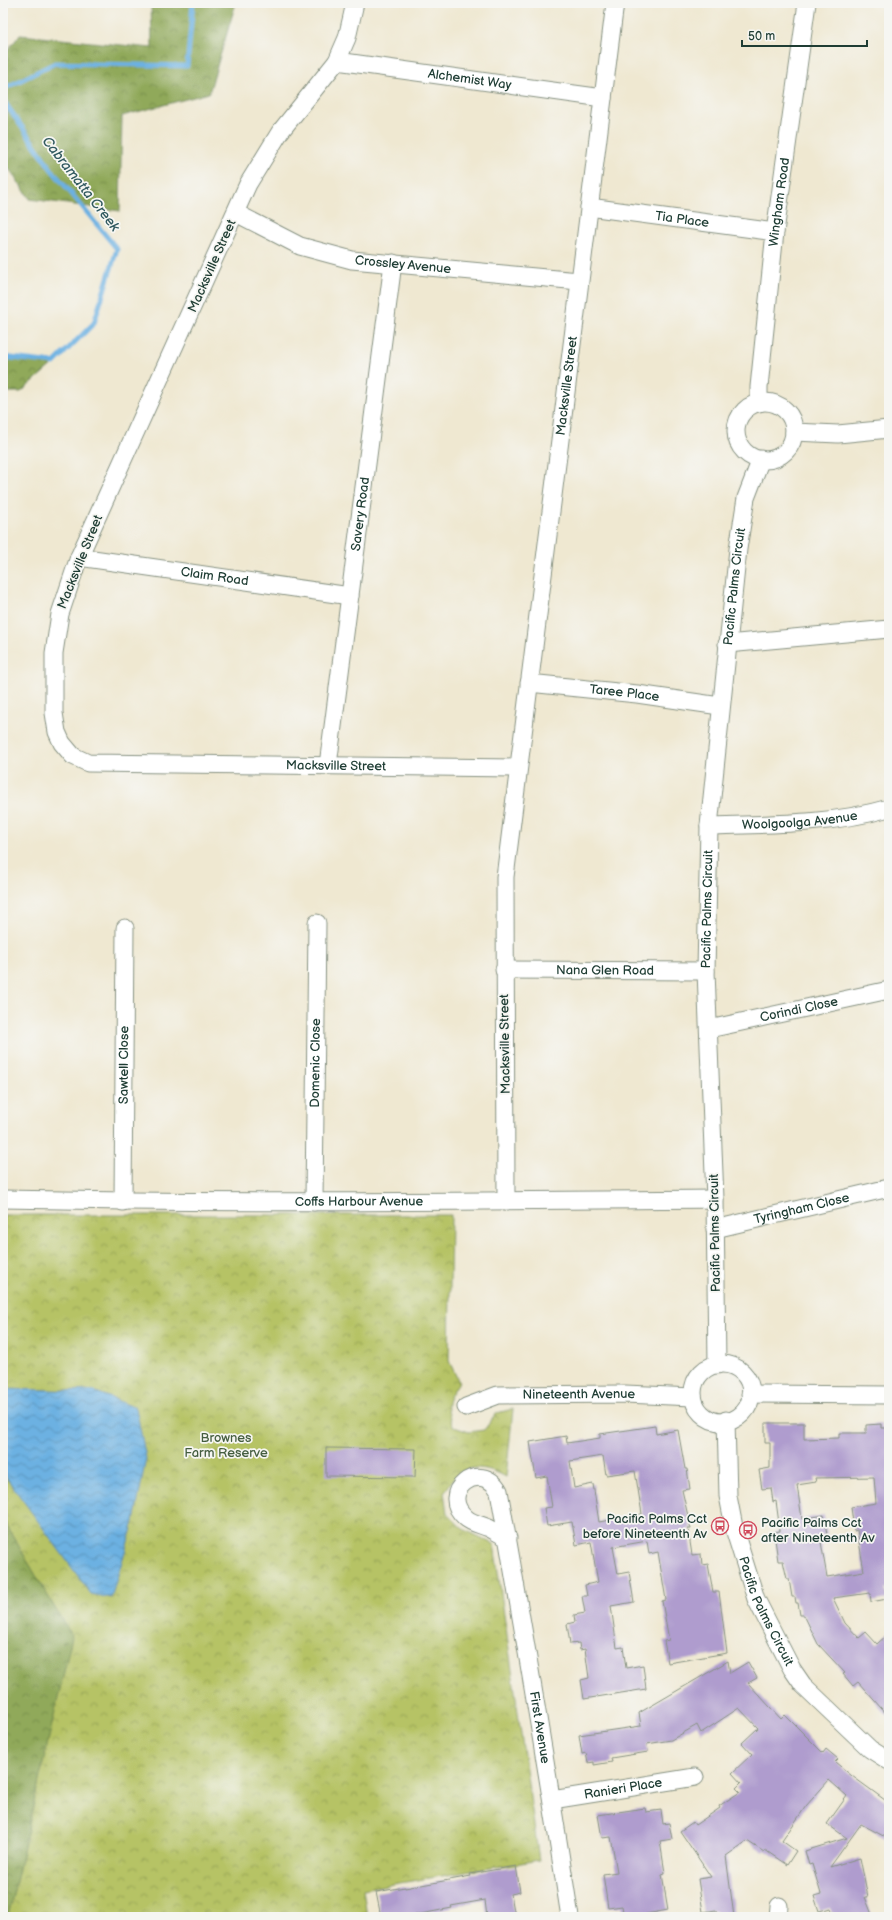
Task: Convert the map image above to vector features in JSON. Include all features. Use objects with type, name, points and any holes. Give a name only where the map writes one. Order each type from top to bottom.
[{"type":"street","name":"Macksville Street","points":[[355,3],[347,38],[337,61],[280,132],[248,184],[79,557],[60,614],[54,653],[54,713],[57,732],[62,743],[73,756],[88,763],[518,768]]},
{"type":"street","name":"Macksville Street","points":[[506,1201],[504,970],[505,878],[528,683],[614,3]]},
{"type":"street","name":"Wingham Road","points":[[760,403],[759,387],[775,232],[807,3]]},
{"type":"street","name":"Alchemist Way","points":[[337,61],[602,98]]},
{"type":"street","name":"Tia Place","points":[[589,207],[775,232]]},
{"type":"street","name":"Crossley Avenue","points":[[236,213],[300,246],[352,260],[579,282]]},
{"type":"street","name":"Savery Road","points":[[328,766],[393,263]]},
{"type":"street","points":[[760,403],[777,405],[784,410],[793,423],[794,432],[791,442],[781,455],[774,458],[761,460],[754,458],[742,448],[738,442],[736,429],[741,416],[747,409],[760,403]]},
{"type":"street","points":[[794,432],[838,434],[889,429]]},
{"type":"street","name":"Pacific Palms Circuit","points":[[717,1364],[715,1199],[710,1029],[706,971],[709,826],[720,706],[738,549],[746,498],[761,460]]},
{"type":"street","name":"Claim Road","points":[[79,557],[350,596]]},
{"type":"street","points":[[727,644],[889,629]]},
{"type":"street","name":"Taree Place","points":[[528,683],[637,694],[720,706]]},
{"type":"street","name":"Woolgoolga Avenue","points":[[709,826],[837,820],[889,808]]},
{"type":"street","name":"Domenic Close","points":[[314,1202],[318,923]]},
{"type":"street","name":"Sawtell Close","points":[[123,1202],[125,928]]},
{"type":"street","name":"Nana Glen Road","points":[[504,970],[706,971]]},
{"type":"street","name":"Corindi Close","points":[[710,1029],[889,990]]},
{"type":"street","name":"Tyringham Close","points":[[715,1229],[889,1188]]},
{"type":"street","name":"Coffs Harbour Avenue","points":[[3,1199],[123,1202],[715,1199]]},
{"type":"street","points":[[717,1364],[734,1367],[741,1371],[749,1385],[750,1394],[744,1411],[738,1416],[717,1421],[703,1415],[698,1410],[693,1397],[694,1384],[697,1377],[709,1367],[717,1364]]},
{"type":"street","name":"Nineteenth Avenue","points":[[466,1407],[498,1395],[626,1394],[693,1397]]},
{"type":"street","points":[[750,1394],[889,1395]]},
{"type":"street","name":"Pacific Palms Circuit","points":[[726,1420],[728,1496],[735,1532],[756,1599],[792,1669],[803,1685],[870,1749],[889,1761]]},
{"type":"street","name":"First Avenue","points":[[508,1538],[570,1917]]},
{"type":"street","name":"Ranieri Place","points":[[552,1800],[695,1777]]},
{"type":"green space","points":[[151,3],[236,3],[209,93],[122,116],[120,211],[30,199],[3,160],[3,55],[20,35],[152,48]]},
{"type":"green space","points":[[3,357],[54,363],[21,392],[3,392]]},
{"type":"green space","name":"Brownes Farm Reserve","points":[[3,1215],[451,1215],[449,1361],[459,1382],[449,1399],[449,1414],[454,1427],[469,1432],[484,1430],[497,1413],[513,1409],[506,1477],[482,1468],[470,1469],[458,1474],[444,1492],[447,1513],[463,1529],[494,1544],[539,1860],[363,1889],[367,1917],[8,1917],[72,1637],[3,1519]]},
{"type":"green space","points":[[3,1519],[72,1637],[8,1917],[3,1917]]},
{"type":"water","points":[[3,1389],[94,1391],[136,1408],[146,1458],[134,1522],[111,1598],[91,1594],[3,1473]]},
{"type":"building","points":[[765,1423],[804,1423],[804,1439],[839,1438],[839,1433],[866,1433],[866,1425],[881,1424],[881,1428],[889,1428],[889,1589],[885,1589],[887,1599],[871,1602],[870,1593],[833,1598],[845,1623],[859,1638],[866,1632],[877,1644],[889,1633],[889,1717],[858,1682],[853,1686],[843,1674],[845,1673],[818,1644],[804,1615],[800,1615],[798,1603],[796,1603],[795,1597],[792,1597],[789,1579],[787,1579],[783,1561],[778,1561],[774,1532],[780,1531],[776,1501],[773,1502],[771,1488],[762,1489],[759,1470],[770,1468],[770,1443],[765,1443]],"holes":[[[874,1477],[876,1503],[851,1507],[854,1531],[857,1530],[864,1571],[827,1577],[820,1536],[827,1535],[824,1515],[802,1519],[797,1485],[816,1482],[815,1478]]]},
{"type":"building","points":[[655,1426],[656,1434],[678,1430],[690,1489],[682,1490],[691,1529],[688,1529],[692,1555],[701,1554],[702,1565],[708,1564],[713,1592],[719,1592],[727,1653],[668,1663],[664,1641],[669,1640],[662,1601],[666,1600],[658,1552],[649,1554],[647,1541],[613,1547],[618,1574],[629,1572],[634,1602],[611,1606],[617,1648],[623,1647],[626,1668],[643,1665],[646,1689],[584,1699],[581,1680],[589,1678],[585,1649],[580,1650],[579,1643],[570,1644],[567,1624],[575,1622],[574,1615],[585,1613],[582,1596],[587,1596],[585,1585],[598,1582],[591,1542],[576,1545],[572,1522],[547,1526],[544,1508],[552,1507],[547,1476],[536,1478],[530,1442],[566,1436],[567,1443],[600,1438],[600,1434]],"holes":[[[603,1456],[606,1475],[635,1471],[642,1514],[599,1522],[593,1484],[574,1488],[570,1461]]]},
{"type":"building","points":[[326,1448],[416,1449],[415,1477],[326,1476]]},
{"type":"building","points":[[728,1661],[730,1673],[748,1662],[757,1678],[748,1683],[781,1719],[785,1715],[823,1753],[826,1749],[838,1759],[835,1762],[889,1803],[889,1839],[861,1824],[830,1867],[860,1858],[868,1897],[865,1897],[873,1917],[834,1917],[831,1908],[819,1911],[814,1896],[821,1894],[812,1864],[809,1865],[805,1851],[847,1838],[827,1824],[847,1796],[829,1780],[806,1806],[782,1841],[796,1851],[787,1865],[765,1850],[764,1852],[747,1841],[726,1856],[734,1917],[717,1917],[716,1910],[703,1912],[698,1879],[711,1877],[680,1831],[693,1822],[695,1825],[740,1792],[736,1788],[741,1783],[732,1773],[752,1754],[742,1743],[758,1728],[739,1708],[701,1733],[697,1725],[671,1740],[647,1744],[648,1752],[611,1758],[612,1762],[594,1765],[594,1762],[588,1763],[586,1753],[582,1754],[579,1735],[641,1726],[639,1713]]},
{"type":"building","points":[[645,1808],[646,1812],[661,1810],[663,1824],[669,1823],[672,1839],[660,1841],[665,1873],[662,1874],[668,1910],[646,1914],[646,1917],[624,1917],[622,1906],[608,1908],[603,1874],[617,1872],[611,1837],[602,1838],[598,1815]]},
{"type":"building","points":[[516,1866],[520,1892],[511,1894],[515,1917],[487,1917],[485,1900],[451,1906],[452,1908],[410,1916],[411,1917],[381,1917],[376,1892],[471,1876],[470,1874]]},
{"type":"waterway","name":"Cabramatta Creek","points":[[3,89],[55,63],[187,66],[193,3]]},
{"type":"waterway","name":"Cabramatta Creek","points":[[3,100],[52,170],[117,249],[94,323],[54,363],[3,357]]},
{"type":"place","name":"Pacific Palms Cct before Nineteenth Av","points":[[720,1526]]},
{"type":"place","name":"Pacific Palms Cct after Nineteenth Av","points":[[748,1530]]}]
